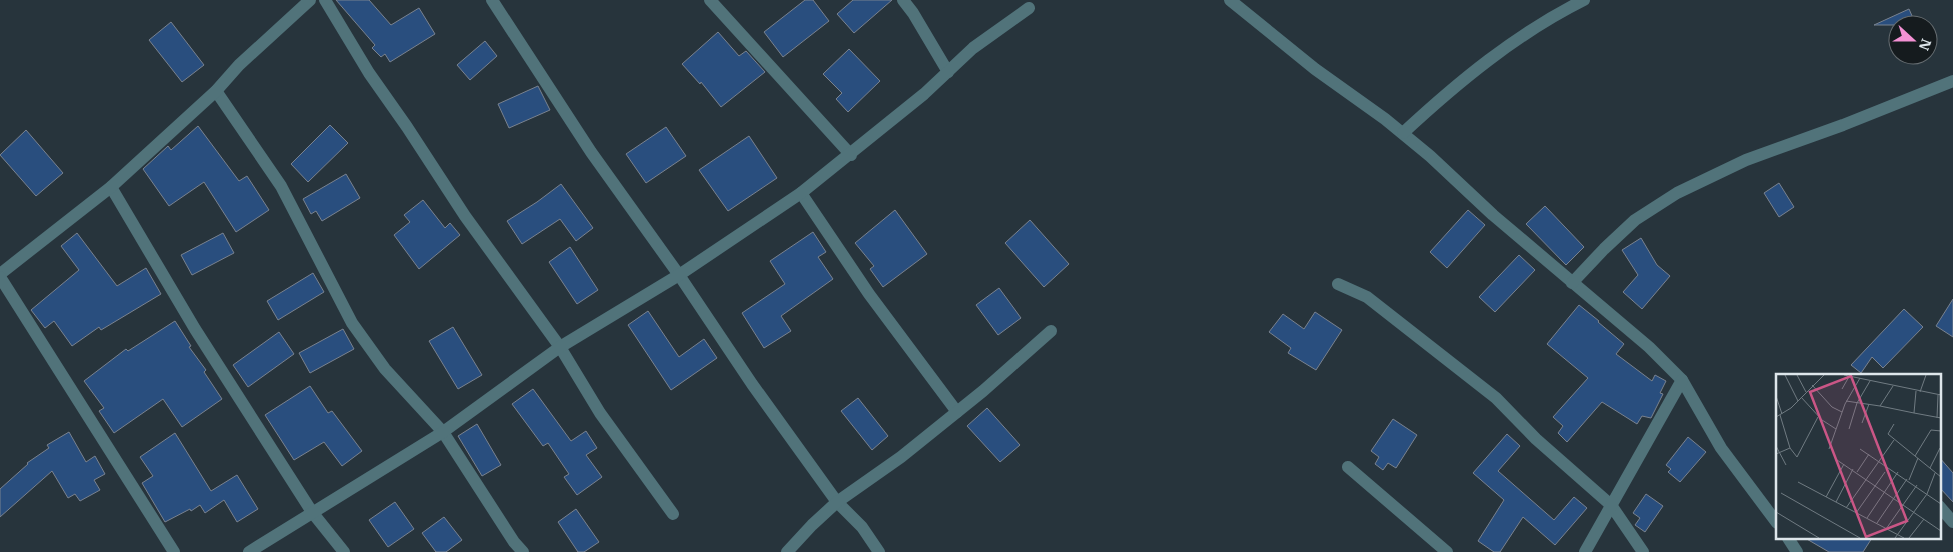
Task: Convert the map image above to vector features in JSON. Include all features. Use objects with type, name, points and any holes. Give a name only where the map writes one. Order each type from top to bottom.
[{"type":"street","points":[[174,552],[0,276],[111,187],[216,91],[239,65],[310,0]]},
{"type":"street","points":[[325,0],[369,73],[465,216],[560,346],[600,413],[673,514]]},
{"type":"street","points":[[492,0],[591,152],[680,275],[752,384],[837,502],[862,527],[879,552]]},
{"type":"street","points":[[710,0],[851,154]]},
{"type":"street","points":[[903,0],[948,72]]},
{"type":"street","points":[[1230,0],[1315,69],[1430,156],[1493,215],[1650,347],[1682,380],[1721,448],[1776,522]]},
{"type":"street","points":[[1403,134],[1445,95],[1505,47],[1525,33],[1584,0]]},
{"type":"street","points":[[249,552],[443,432],[560,346],[680,275],[801,193],[924,94],[973,48],[1028,8]]},
{"type":"street","points":[[1572,283],[1604,248],[1635,220],[1677,193],[1746,160],[1843,125],[1953,81]]},
{"type":"street","points":[[216,91],[281,186],[352,323],[385,369],[443,432],[514,542],[523,552]]},
{"type":"street","points":[[111,187],[194,329],[312,512],[344,552]]},
{"type":"street","points":[[801,193],[869,294],[957,412]]},
{"type":"street","points":[[1338,284],[1367,298],[1496,398],[1536,439],[1611,505],[1643,552]]},
{"type":"street","points":[[787,552],[837,502],[901,457],[957,412],[1051,331]]},
{"type":"street","points":[[1585,552],[1682,380]]},
{"type":"street","points":[[1348,467],[1447,552]]},
{"type":"street","points":[[1940,507],[1953,522]]},
{"type":"street","points":[[1789,540],[1797,552]]},
{"type":"building","points":[[336,0],[369,0],[391,25],[419,8],[435,34],[390,62],[385,54],[381,57],[372,48],[375,45]]},
{"type":"building","points":[[805,0],[813,0],[829,21],[783,57],[764,32]]},
{"type":"building","points":[[853,0],[892,0],[854,33],[837,14]]},
{"type":"building","points":[[1909,9],[1912,15],[1896,15]]},
{"type":"building","points":[[1888,19],[1888,25],[1874,25]]},
{"type":"building","points":[[171,22],[204,65],[182,82],[149,40]]},
{"type":"building","points":[[718,32],[739,56],[746,51],[765,72],[721,107],[701,82],[700,84],[682,64]]},
{"type":"building","points":[[485,41],[497,56],[470,80],[457,65]]},
{"type":"building","points":[[849,49],[880,81],[848,112],[836,99],[842,93],[823,74]]},
{"type":"building","points":[[538,86],[550,110],[509,128],[498,104]]},
{"type":"building","points":[[330,125],[348,143],[308,182],[291,164]]},
{"type":"building","points":[[198,126],[239,181],[247,176],[269,210],[236,232],[204,182],[169,206],[143,169],[168,146],[171,150]]},
{"type":"building","points":[[666,127],[686,156],[646,183],[626,154]]},
{"type":"building","points":[[26,130],[63,173],[36,196],[0,155]]},
{"type":"building","points":[[749,136],[777,178],[728,211],[699,170]]},
{"type":"building","points":[[346,174],[360,198],[322,221],[316,211],[311,214],[303,199]]},
{"type":"building","points":[[1779,183],[1794,207],[1779,217],[1764,193]]},
{"type":"building","points":[[561,184],[593,228],[576,241],[560,219],[522,244],[507,221]]},
{"type":"building","points":[[423,200],[445,228],[450,223],[460,235],[419,269],[394,235],[410,222],[404,215]]},
{"type":"building","points":[[1545,206],[1584,247],[1566,265],[1526,224]]},
{"type":"building","points":[[895,210],[927,254],[883,287],[870,269],[874,266],[855,243]]},
{"type":"building","points":[[1468,210],[1485,225],[1447,268],[1430,252]]},
{"type":"building","points":[[1030,220],[1069,264],[1044,287],[1005,243]]},
{"type":"building","points":[[813,232],[826,252],[818,257],[833,279],[781,316],[791,331],[764,348],[742,313],[785,284],[770,261]]},
{"type":"building","points":[[77,233],[117,286],[146,268],[161,294],[101,330],[99,327],[72,346],[54,321],[45,328],[31,310],[79,270],[61,246]]},
{"type":"building","points":[[223,233],[234,253],[192,275],[181,255]]},
{"type":"building","points":[[1641,238],[1657,265],[1670,276],[1642,309],[1623,292],[1638,275],[1622,250]]},
{"type":"building","points":[[570,247],[598,290],[577,304],[549,262]]},
{"type":"building","points":[[1519,255],[1535,270],[1495,312],[1479,297]]},
{"type":"building","points":[[313,273],[324,292],[278,320],[267,301]]},
{"type":"building","points":[[999,288],[1021,318],[998,335],[976,305]]},
{"type":"building","points":[[1953,299],[1953,337],[1936,326]]},
{"type":"building","points":[[1579,305],[1624,344],[1616,354],[1652,381],[1655,375],[1666,381],[1660,393],[1663,394],[1651,418],[1642,416],[1637,424],[1602,402],[1567,442],[1558,433],[1563,426],[1553,417],[1588,378],[1547,344]]},
{"type":"building","points":[[1904,309],[1923,327],[1883,368],[1872,357],[1861,373],[1851,365]]},
{"type":"building","points":[[648,311],[679,357],[704,339],[717,358],[671,390],[628,325]]},
{"type":"building","points":[[1315,312],[1342,330],[1316,370],[1288,353],[1291,348],[1269,332],[1283,314],[1304,329]]},
{"type":"building","points":[[175,321],[222,399],[182,427],[163,399],[114,433],[99,411],[104,408],[84,381],[126,349],[128,351]]},
{"type":"building","points":[[453,327],[482,375],[458,389],[429,341]]},
{"type":"building","points":[[343,329],[354,349],[310,373],[299,353]]},
{"type":"building","points":[[279,332],[294,354],[248,387],[233,365]]},
{"type":"building","points":[[310,386],[328,413],[332,411],[362,451],[342,466],[324,442],[294,460],[265,415]]},
{"type":"building","points":[[533,389],[571,441],[586,431],[597,448],[586,455],[602,477],[577,495],[564,477],[569,474],[548,443],[543,446],[512,404]]},
{"type":"building","points":[[858,398],[888,436],[872,450],[841,411]]},
{"type":"building","points":[[987,408],[1020,445],[1000,462],[967,426]]},
{"type":"building","points":[[1393,419],[1417,435],[1396,468],[1388,463],[1383,470],[1375,464],[1379,457],[1371,451]]},
{"type":"building","points":[[477,424],[501,465],[482,476],[458,436]]},
{"type":"building","points":[[69,432],[86,462],[95,456],[105,474],[94,480],[100,490],[80,501],[75,494],[68,498],[52,471],[0,517],[0,489],[27,463],[49,448],[47,445]]},
{"type":"building","points":[[175,433],[211,491],[237,475],[258,509],[237,522],[224,500],[205,513],[200,505],[165,522],[142,483],[153,476],[140,457]]},
{"type":"building","points":[[1507,434],[1520,446],[1498,471],[1554,520],[1574,497],[1587,508],[1555,545],[1523,517],[1500,552],[1494,552],[1478,541],[1504,500],[1473,473]]},
{"type":"building","points":[[1688,437],[1706,452],[1680,482],[1668,472],[1671,469],[1666,465]]},
{"type":"building","points":[[1940,458],[1953,473],[1953,502],[1940,488]]},
{"type":"building","points":[[1646,494],[1663,506],[1645,532],[1635,525],[1640,518],[1633,513]]},
{"type":"building","points":[[395,502],[414,529],[388,547],[369,520]]},
{"type":"building","points":[[576,509],[599,542],[584,552],[578,552],[558,522]]},
{"type":"building","points":[[444,517],[462,540],[446,552],[436,552],[422,533]]},
{"type":"building","points":[[1808,540],[1871,540],[1863,552],[1829,552]]}]
